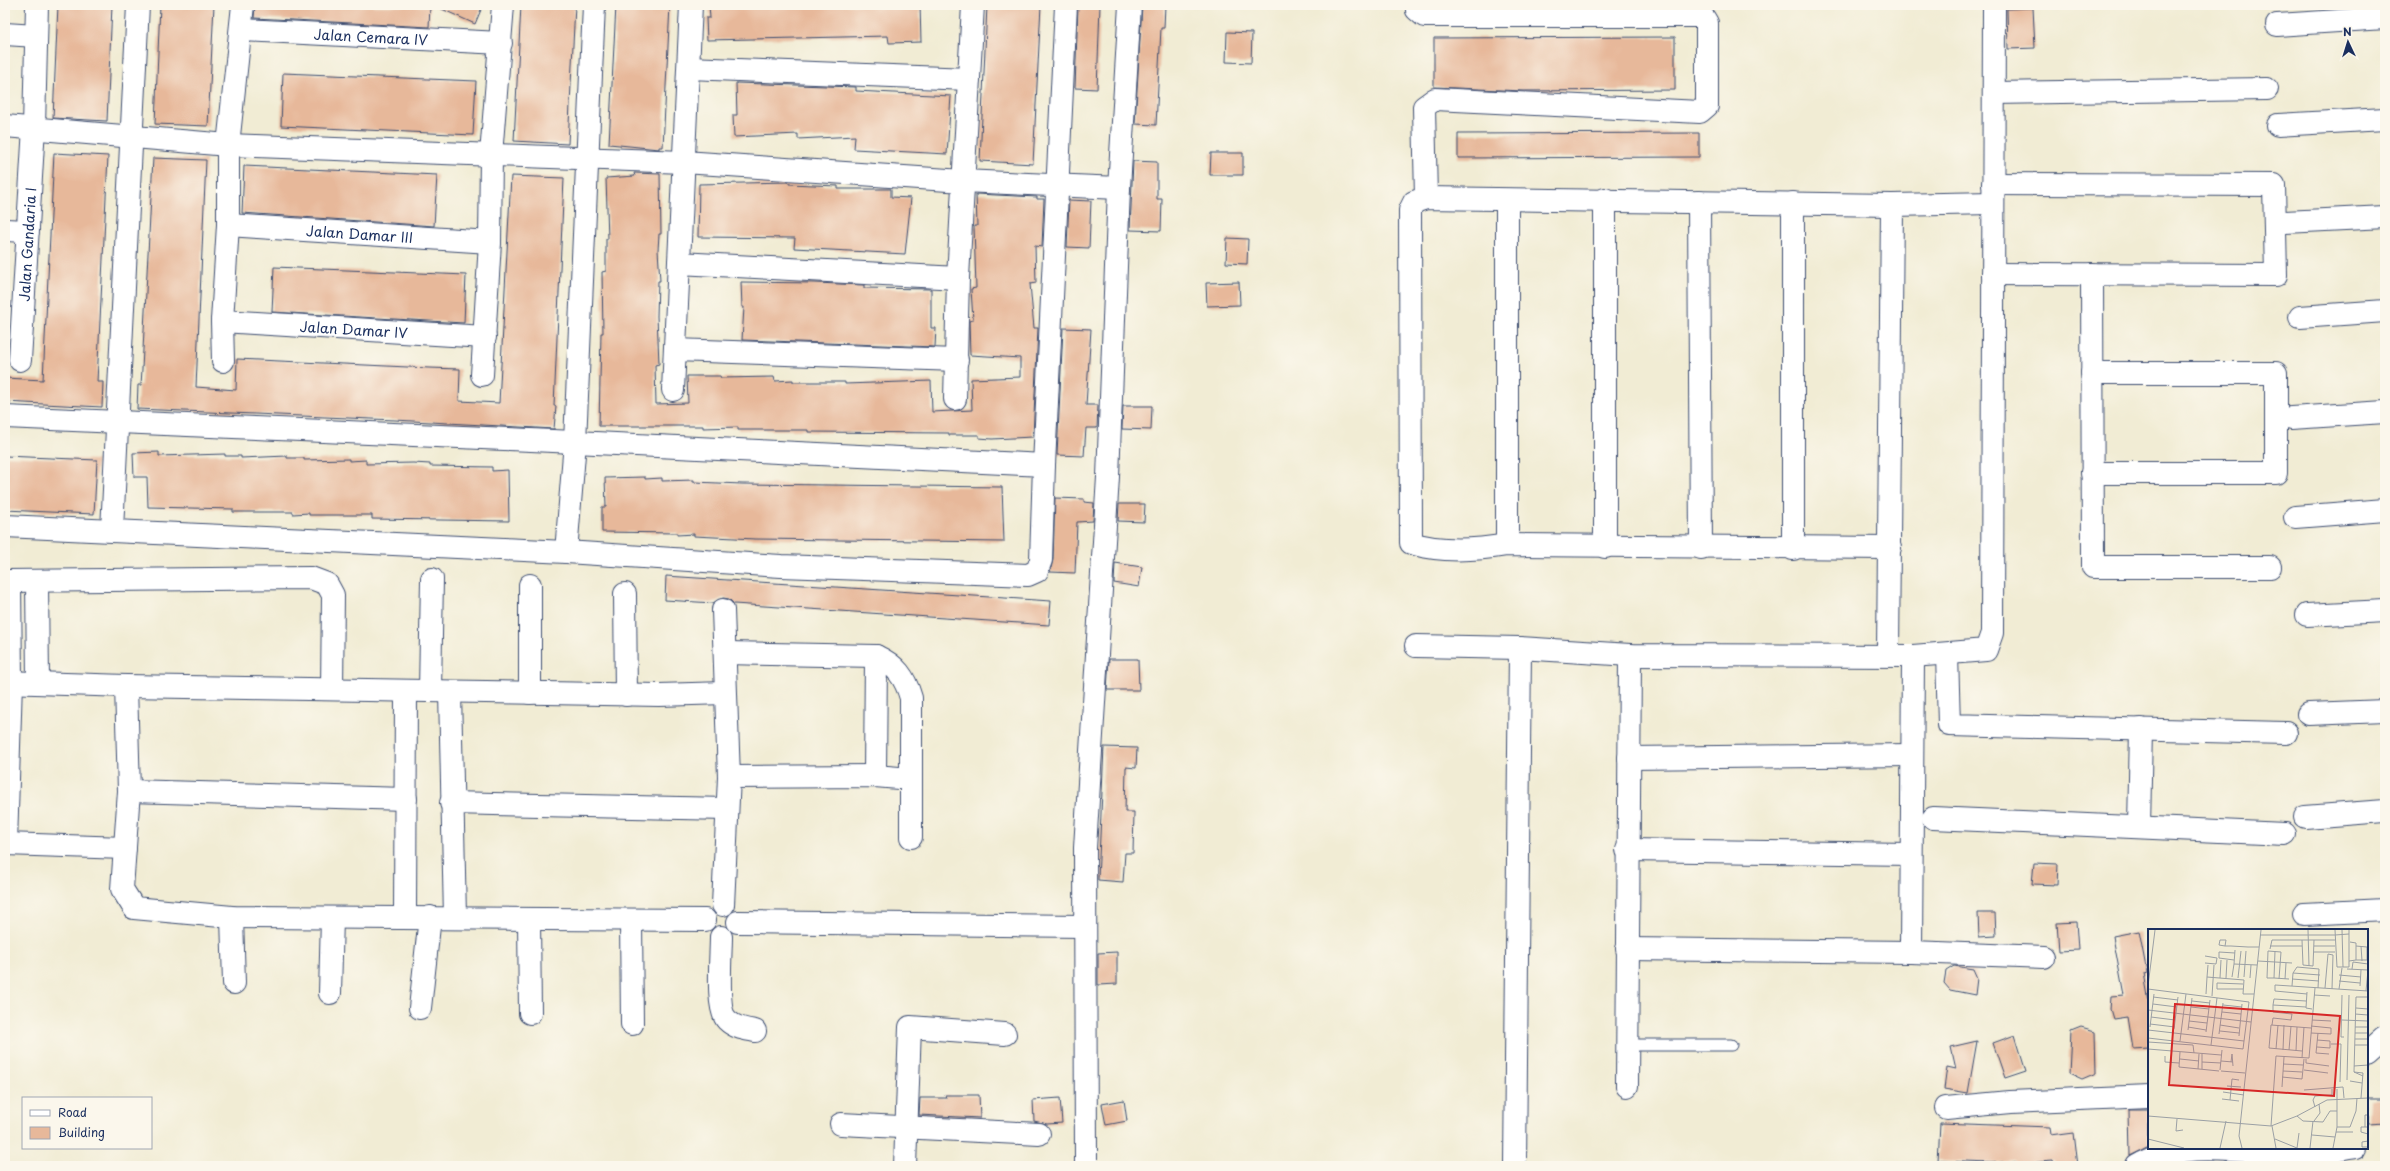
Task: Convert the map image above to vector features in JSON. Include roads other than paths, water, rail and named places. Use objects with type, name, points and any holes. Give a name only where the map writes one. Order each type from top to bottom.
[{"type":"street","name":"Jalan Gandaria I","points":[[20,360],[14,327],[28,231],[34,127],[37,5]]},
{"type":"street","points":[[112,530],[138,5]]},
{"type":"street","points":[[223,361],[222,321],[228,225],[228,145],[242,30],[243,5]]},
{"type":"street","points":[[482,375],[490,242],[492,155],[503,5]]},
{"type":"street","points":[[566,552],[575,442],[586,160],[594,5]]},
{"type":"street","points":[[673,390],[691,5]]},
{"type":"street","points":[[955,399],[958,278],[973,5]]},
{"type":"street","points":[[5,526],[566,552],[781,566],[1028,575],[1037,571],[1041,560],[1044,465],[1059,185],[1066,5]]},
{"type":"street","points":[[1086,1166],[1085,848],[1088,772],[1108,477],[1119,188],[1130,5]]},
{"type":"street","points":[[1418,5],[1417,10],[1424,16],[1699,16],[1704,18],[1707,23],[1707,106],[1700,112],[1435,99],[1424,107],[1426,198]]},
{"type":"street","points":[[1416,646],[1520,648],[1630,655],[1913,656],[1986,650],[1992,633],[1994,5]]},
{"type":"street","points":[[2277,25],[2385,18]]},
{"type":"street","name":"Jalan Cemara IV","points":[[242,30],[501,43]]},
{"type":"street","points":[[5,34],[36,36]]},
{"type":"street","points":[[689,68],[969,79]]},
{"type":"street","points":[[1994,93],[2267,89]]},
{"type":"street","points":[[2278,126],[2385,119]]},
{"type":"street","points":[[5,126],[34,127],[131,138],[228,145],[586,160],[684,162],[963,181],[1119,188]]},
{"type":"street","points":[[1890,548],[1793,549],[1507,545],[1491,547],[1425,547],[1411,543],[1410,210],[1414,202],[1426,198],[1507,200],[1605,199],[1892,205],[1993,193],[2274,185],[2276,275],[1993,274]]},
{"type":"street","points":[[1605,199],[1605,547]]},
{"type":"street","points":[[1507,200],[1507,545]]},
{"type":"street","points":[[1699,202],[1701,548]]},
{"type":"street","points":[[1793,203],[1793,549]]},
{"type":"street","points":[[1888,655],[1892,205]]},
{"type":"street","points":[[2286,222],[2385,217]]},
{"type":"street","name":"Jalan Damar III","points":[[228,225],[490,242]]},
{"type":"street","points":[[5,230],[28,231]]},
{"type":"street","points":[[680,263],[958,278]]},
{"type":"street","points":[[2092,274],[2092,567],[2270,567]]},
{"type":"street","points":[[2300,317],[2385,311]]},
{"type":"street","name":"Jalan Damar IV","points":[[222,321],[485,338]]},
{"type":"street","points":[[675,350],[957,360]]},
{"type":"street","points":[[2092,373],[2276,373],[2276,473],[2092,473]]},
{"type":"street","points":[[2291,418],[2385,412]]},
{"type":"street","points":[[5,417],[575,442],[1044,465]]},
{"type":"street","points":[[2296,516],[2385,510]]},
{"type":"street","points":[[125,848],[6,844],[8,682],[7,581],[311,578],[326,584],[333,595],[332,689]]},
{"type":"street","points":[[432,579],[440,692],[451,803],[455,917]]},
{"type":"street","points":[[37,581],[38,682]]},
{"type":"street","points":[[530,585],[530,693]]},
{"type":"street","points":[[625,594],[626,695]]},
{"type":"street","points":[[722,905],[729,777],[723,610]]},
{"type":"street","points":[[2307,615],[2385,611]]},
{"type":"street","points":[[1515,1166],[1520,648]]},
{"type":"street","points":[[725,653],[876,656],[889,662],[897,669],[906,681],[911,698],[911,837]]},
{"type":"street","points":[[1947,654],[1949,725],[2286,733]]},
{"type":"street","points":[[1627,1086],[1627,850],[1630,655]]},
{"type":"street","points":[[875,776],[876,656]]},
{"type":"street","points":[[1911,952],[1910,854],[1913,656]]},
{"type":"street","points":[[8,682],[126,686],[626,695],[725,692]]},
{"type":"street","points":[[126,686],[129,791],[122,889],[134,908],[232,916],[705,920]]},
{"type":"street","points":[[406,691],[406,917]]},
{"type":"street","points":[[2308,714],[2385,710]]},
{"type":"street","points":[[2139,827],[2141,729]]},
{"type":"street","points":[[1629,758],[1912,755]]},
{"type":"street","points":[[729,777],[875,776],[911,778]]},
{"type":"street","points":[[129,791],[406,799]]},
{"type":"street","points":[[451,803],[728,809]]},
{"type":"street","points":[[2305,817],[2385,811]]},
{"type":"street","points":[[1934,818],[2285,834]]},
{"type":"street","points":[[1627,850],[1910,854]]},
{"type":"street","points":[[722,905],[730,907],[736,914],[738,922],[735,930],[729,936],[721,937],[710,932],[705,920],[708,912],[714,907],[722,905]]},
{"type":"street","points":[[2304,914],[2385,910]]},
{"type":"street","points":[[232,916],[234,983]]},
{"type":"street","points":[[420,1008],[430,917]]},
{"type":"street","points":[[330,994],[332,918]]},
{"type":"street","points":[[529,919],[530,1013]]},
{"type":"street","points":[[631,920],[632,1024]]},
{"type":"street","points":[[738,922],[1085,926]]},
{"type":"street","points":[[721,937],[721,1008],[726,1019],[737,1028],[755,1031]]},
{"type":"street","points":[[1627,948],[1911,952],[2044,957]]},
{"type":"street","points":[[905,1166],[908,1128],[910,1027],[1005,1034]]},
{"type":"street","points":[[2368,1053],[2385,1038]]},
{"type":"street","points":[[1946,1108],[2010,1102],[2148,1096]]},
{"type":"street","points":[[841,1124],[1039,1134]]},
{"type":"street","points":[[2136,1166],[2161,1154],[2206,1150],[2254,1150],[2305,1161],[2351,1149]]},
{"type":"lane","points":[[1627,1045],[1731,1046]]}]
